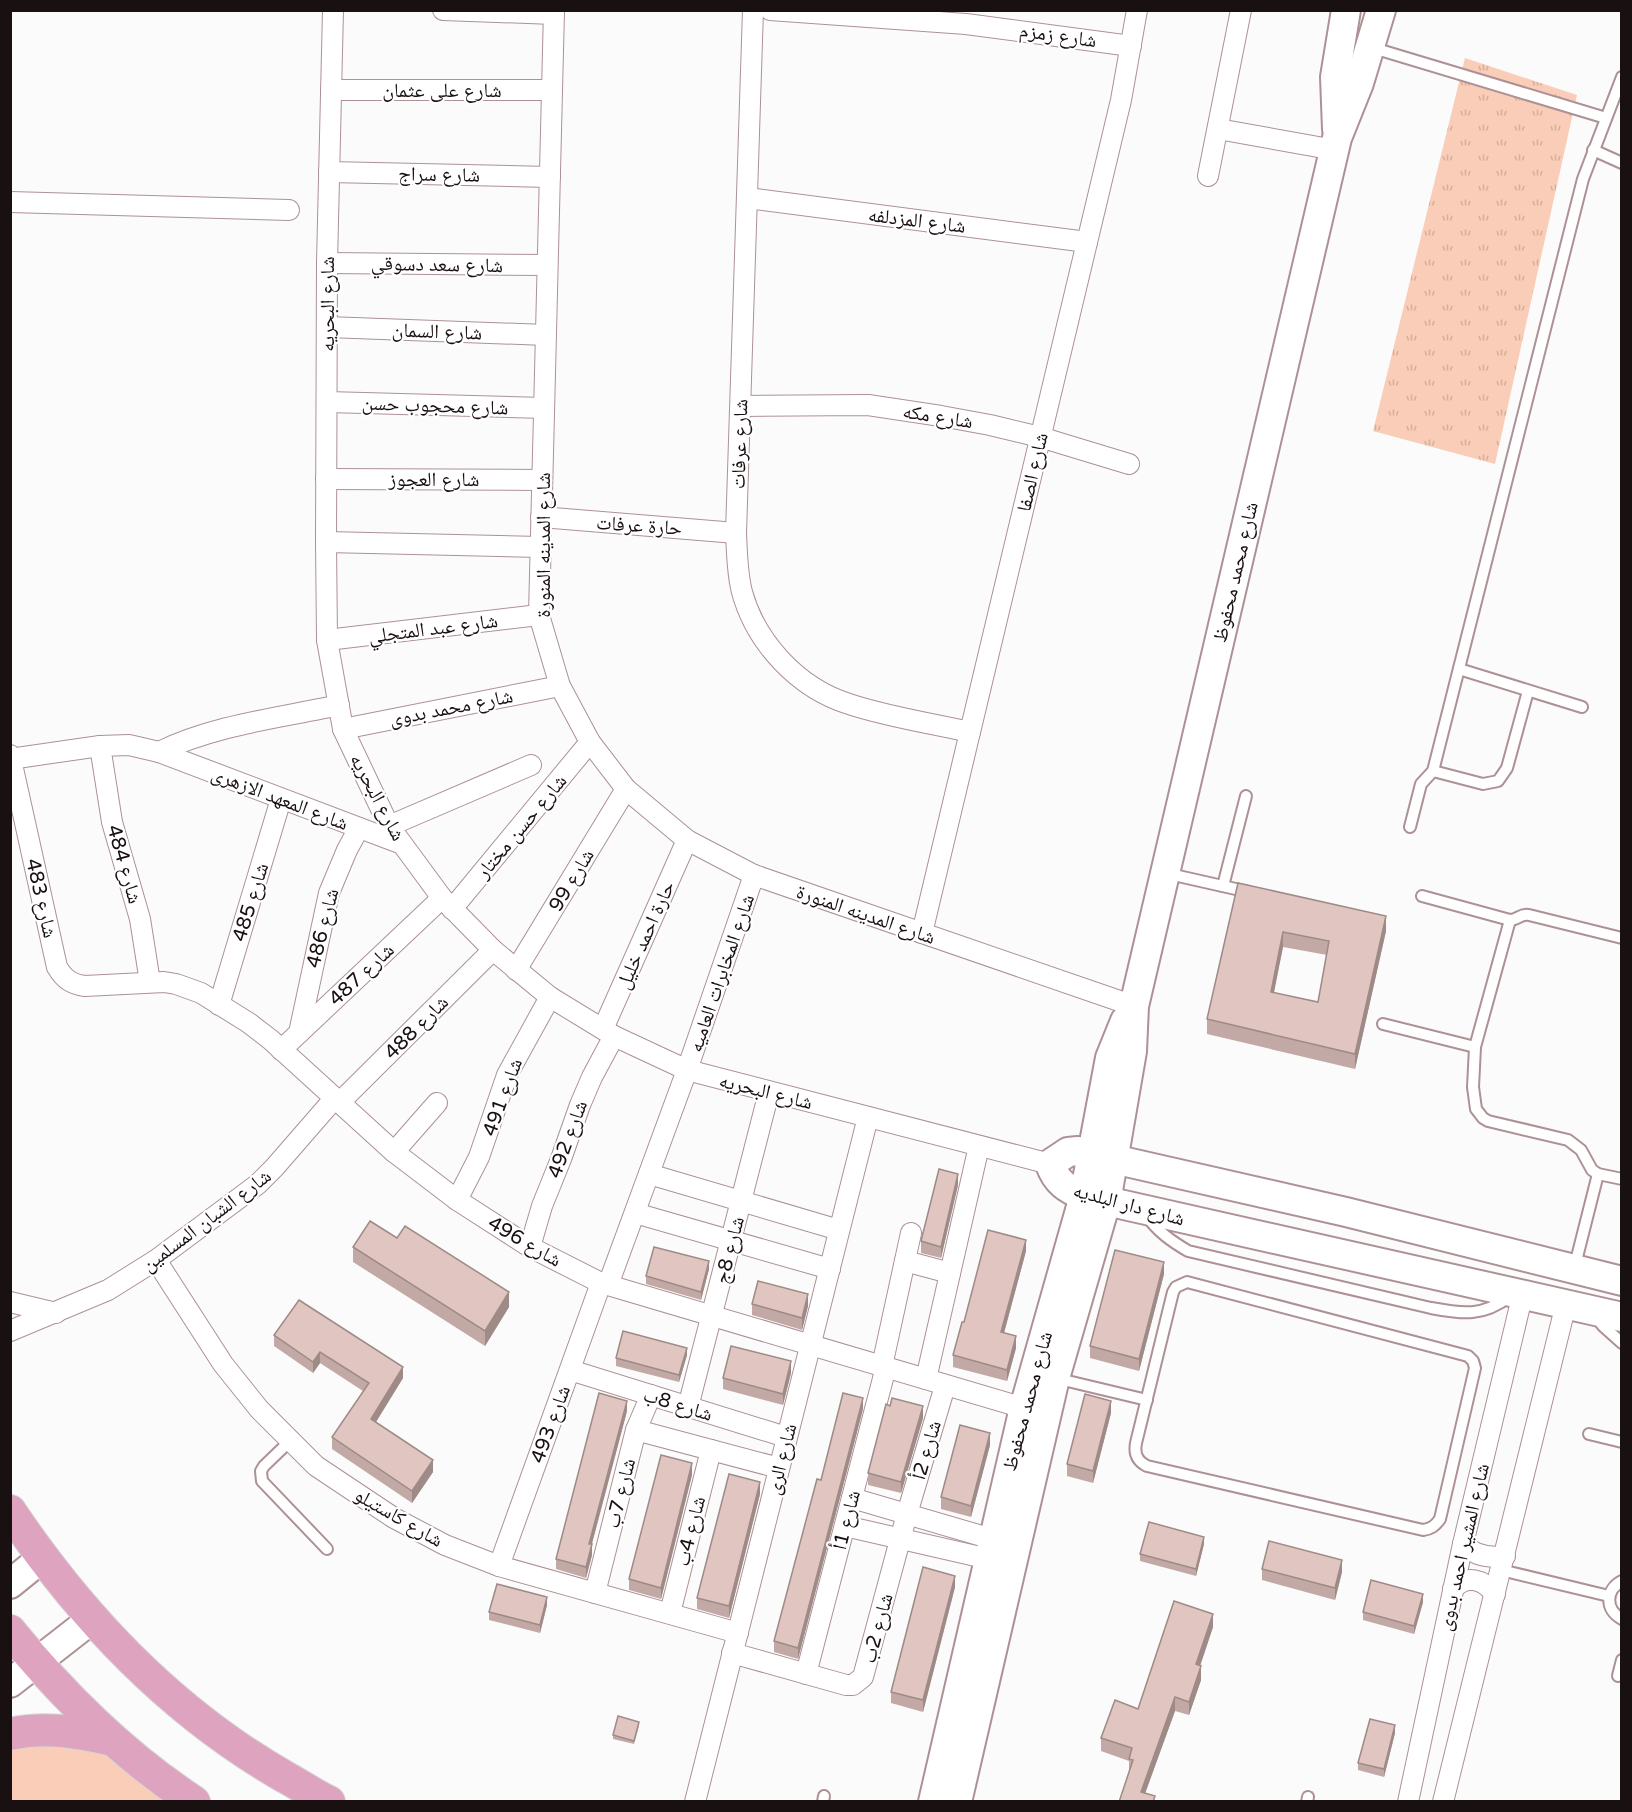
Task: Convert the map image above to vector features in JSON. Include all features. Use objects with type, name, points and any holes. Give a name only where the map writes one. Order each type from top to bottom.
[{"type":"main road","points":[[10,1511],[42,1558],[92,1619],[144,1672],[200,1720],[260,1763],[329,1802]]},
{"type":"main road","points":[[10,1631],[36,1663],[75,1704],[114,1740],[194,1802]]},
{"type":"main road","points":[[10,1734],[50,1730],[80,1732],[114,1740]]},
{"type":"street","name":"شارع البحريه","points":[[333,10],[327,263],[327,640],[343,729],[388,826],[447,903],[493,950],[550,997],[609,1033],[687,1071],[1050,1164]]},
{"type":"street","points":[[443,10],[554,12]]},
{"type":"street","name":"شارع عرفات","points":[[753,10],[736,532],[737,561],[742,592],[754,622],[771,649],[793,672],[818,691],[848,704],[970,732]]},
{"type":"street","name":"شارع زمزم","points":[[770,10],[966,24],[1131,46]]},
{"type":"street","name":"شارع الصفا","points":[[922,933],[1121,100],[1137,10]]},
{"type":"street","points":[[1208,176],[1241,10]]},
{"type":"street","name":"شارع محمد محفوظ","points":[[1336,144],[1335,77],[1346,10]]},
{"type":"street","name":"شارع محمد محفوظ","points":[[957,1802],[991,1549],[1024,1408],[1056,1336],[1095,1199],[1102,1156],[1132,1051],[1134,1006],[1336,144],[1359,83],[1381,10]]},
{"type":"street","name":"شارع المدينه المنورة","points":[[554,12],[539,615],[560,686],[590,742],[626,789],[687,840],[754,875],[1134,1006]]},
{"type":"street","name":"شارع على عثمان","points":[[331,90],[552,90]]},
{"type":"street","points":[[1218,129],[1336,144]]},
{"type":"street","name":"شارع سراج","points":[[329,172],[550,177]]},
{"type":"street","name":"شارع المزدلفه","points":[[747,198],[1087,242]]},
{"type":"street","points":[[10,202],[289,210]]},
{"type":"street","name":"شارع سعد دسوقي","points":[[327,263],[547,265]]},
{"type":"street","name":"شارع السمان","points":[[327,327],[546,335]]},
{"type":"street","name":"شارع محجوب حسن","points":[[327,402],[544,408]]},
{"type":"street","name":"شارع مكه","points":[[741,406],[868,405],[967,420],[1040,437],[1129,464]]},
{"type":"street","name":"شارع العجوز","points":[[326,478],[542,480]]},
{"type":"street","name":"حارة عرفات","points":[[541,518],[736,532]]},
{"type":"street","points":[[326,542],[540,547]]},
{"type":"street","name":"شارع عبد المتجلي","points":[[327,640],[539,615]]},
{"type":"street","name":"شارع محمد بدوى","points":[[343,729],[560,686]]},
{"type":"street","points":[[159,752],[203,734],[339,705]]},
{"type":"street","name":"شارع حسن مختار","points":[[447,903],[590,742]]},
{"type":"street","name":"شارع المعهد الازهرى","points":[[11,757],[100,746],[129,745],[159,752],[402,844]]},
{"type":"street","name":"شارع 484","points":[[100,746],[112,822],[140,919],[150,982]]},
{"type":"street","name":"شارع 483","points":[[11,757],[57,967],[68,981],[85,986]]},
{"type":"street","points":[[388,826],[531,765]]},
{"type":"street","name":"شارع 99","points":[[516,970],[626,789]]},
{"type":"street","name":"شارع 485","points":[[219,1005],[281,799]]},
{"type":"street","name":"شارع 486","points":[[299,1033],[329,893],[359,828]]},
{"type":"street","name":"حارة احمد خليل","points":[[609,1033],[687,840]]},
{"type":"street","name":"شارع المخابرات العاميه","points":[[687,1071],[754,875]]},
{"type":"street","name":"شارع 487","points":[[281,1050],[447,903]]},
{"type":"street","name":"شارع 488","points":[[337,1101],[493,950]]},
{"type":"street","name":"شارع 496","points":[[85,986],[164,982],[189,988],[219,1005],[260,1032],[394,1152],[457,1200],[530,1246],[605,1284],[1024,1408]]},
{"type":"street","name":"شارع 491","points":[[457,1200],[482,1150],[507,1075],[550,997]]},
{"type":"street","name":"شارع 492","points":[[530,1246],[542,1206],[609,1033]]},
{"type":"street","name":"شارع 493","points":[[499,1566],[570,1370],[635,1213],[687,1071]]},
{"type":"street","name":"شارع 8ج","points":[[688,1407],[769,1092]]},
{"type":"street","name":"شارع الشبان المسلمين","points":[[10,1331],[108,1290],[156,1260],[258,1184],[337,1101]]},
{"type":"street","points":[[394,1152],[437,1103]]},
{"type":"street","name":"شارع الرى","points":[[695,1802],[868,1117]]},
{"type":"street","points":[[926,1379],[979,1146]]},
{"type":"street","name":"شارع دار البلديه","points":[[1622,1281],[1346,1212],[1078,1151],[1068,1152],[1050,1164],[1054,1175],[1063,1186],[1095,1199],[1622,1317]]},
{"type":"street","points":[[649,1174],[839,1230]]},
{"type":"street","points":[[1338,1253],[1346,1212]]},
{"type":"street","points":[[635,1213],[830,1269]]},
{"type":"street","name":"شارع 1أ","points":[[807,1674],[884,1367],[911,1233]]},
{"type":"street","name":"شارع كاستيلو","points":[[156,1260],[223,1364],[259,1409],[316,1466],[394,1518],[445,1545],[499,1566],[738,1633]]},
{"type":"street","points":[[905,1260],[950,1273]]},
{"type":"street","name":"شارع المشير احمد بدوى","points":[[1408,1802],[1519,1293]]},
{"type":"street","points":[[10,1302],[56,1313]]},
{"type":"street","name":"شارع المشير احمد بدوى","points":[[1443,1802],[1503,1563],[1578,1306]]},
{"type":"street","name":"شارع محمد محفوظ","points":[[933,1802],[971,1689],[1055,1378],[1056,1336]]},
{"type":"street","name":"شارع 8ب","points":[[570,1370],[786,1437]]},
{"type":"street","name":"شارع 2أ","points":[[907,1514],[945,1386]]},
{"type":"street","name":"شارع 7ب","points":[[595,1593],[636,1430],[651,1395]]},
{"type":"street","points":[[636,1430],[779,1468]]},
{"type":"street","name":"شارع 4ب","points":[[670,1613],[711,1450]]},
{"type":"street","points":[[852,1498],[907,1514],[991,1549]]},
{"type":"street","name":"شارع 2ب","points":[[732,1653],[846,1685],[853,1685],[864,1677],[907,1514]]},
{"type":"street","points":[[845,1526],[901,1540],[991,1549]]},
{"type":"street","points":[[1463,1544],[1476,1554],[1503,1563]]},
{"type":"street","points":[[10,1584],[42,1558]]},
{"type":"street","points":[[1453,1589],[1459,1582],[1479,1580],[1495,1594]]},
{"type":"street","points":[[10,1683],[92,1619]]},
{"type":"lane","points":[[1370,47],[1606,118]]},
{"type":"lane","points":[[1410,827],[1420,784],[1433,771],[1583,179],[1622,77]]},
{"type":"lane","points":[[1593,150],[1622,163]]},
{"type":"lane","points":[[1459,669],[1582,707]]},
{"type":"lane","points":[[1433,771],[1483,784],[1498,781],[1507,768],[1528,691]]},
{"type":"lane","points":[[1223,886],[1246,796]]},
{"type":"lane","points":[[1165,872],[1259,894]]},
{"type":"lane","points":[[1422,896],[1510,920],[1522,915],[1530,915],[1622,938]]},
{"type":"lane","points":[[1510,920],[1475,1047],[1473,1087],[1479,1114],[1488,1120],[1568,1140],[1581,1150],[1588,1164],[1598,1174],[1622,1179]]},
{"type":"lane","points":[[1383,1024],[1475,1047]]},
{"type":"lane","points":[[1574,1269],[1598,1174]]},
{"type":"lane","points":[[1143,1210],[1154,1227],[1188,1251],[1431,1308],[1478,1312],[1519,1293]]},
{"type":"lane","points":[[1187,1282],[1462,1353],[1473,1361],[1475,1368],[1440,1519],[1437,1524],[1428,1529],[1148,1466],[1141,1462],[1135,1450],[1147,1400],[1173,1292],[1181,1283],[1187,1282]]},
{"type":"lane","points":[[1578,1306],[1622,1343]]},
{"type":"lane","points":[[1055,1378],[1147,1400]]},
{"type":"lane","points":[[1589,1434],[1622,1442]]},
{"type":"lane","points":[[290,1441],[264,1466],[261,1471],[262,1481],[327,1549]]},
{"type":"lane","points":[[1503,1563],[1609,1596]]},
{"type":"lane","points":[[1622,1581],[1615,1585],[1609,1596],[1610,1608],[1622,1619]]},
{"type":"lane","points":[[1618,1676],[1622,1660]]},
{"type":"green space","points":[[1465,58],[1577,95],[1495,464],[1373,431]]},
{"type":"green space","points":[[67,1738],[94,1743],[174,1802],[11,1802],[11,1749]]},
{"type":"building","points":[[1238,883],[1386,916],[1355,1054],[1207,1019]],"holes":[[[1283,932],[1329,941],[1318,1002],[1271,992]]]},
{"type":"building","points":[[939,1169],[958,1174],[941,1247],[921,1241]]},
{"type":"building","points":[[370,1221],[397,1238],[405,1226],[509,1292],[485,1331],[353,1247]]},
{"type":"building","points":[[988,1230],[1026,1240],[1001,1332],[1016,1336],[1007,1370],[953,1355]]},
{"type":"building","points":[[654,1247],[709,1261],[701,1292],[646,1276]]},
{"type":"building","points":[[1115,1250],[1164,1262],[1139,1359],[1090,1346]]},
{"type":"building","points":[[758,1281],[808,1294],[802,1318],[752,1304]]},
{"type":"building","points":[[299,1300],[403,1367],[371,1419],[433,1460],[412,1491],[332,1437],[369,1383],[320,1352],[313,1362],[274,1335]]},
{"type":"building","points":[[623,1331],[687,1348],[679,1375],[616,1358]]},
{"type":"building","points":[[731,1346],[791,1361],[783,1394],[723,1378]]},
{"type":"building","points":[[599,1393],[627,1401],[589,1544],[592,1544],[586,1567],[556,1559]]},
{"type":"building","points":[[843,1393],[863,1398],[798,1648],[774,1641],[817,1479],[821,1480]]},
{"type":"building","points":[[1085,1394],[1111,1401],[1093,1471],[1067,1464]]},
{"type":"building","points":[[892,1398],[923,1406],[901,1482],[868,1473],[886,1404],[890,1406]]},
{"type":"building","points":[[960,1425],[990,1433],[971,1506],[941,1497]]},
{"type":"building","points":[[661,1455],[692,1463],[661,1588],[629,1579]]},
{"type":"building","points":[[729,1474],[760,1482],[729,1606],[697,1598]]},
{"type":"building","points":[[1149,1522],[1204,1537],[1196,1569],[1140,1554]]},
{"type":"building","points":[[1269,1541],[1342,1560],[1335,1588],[1262,1569]]},
{"type":"building","points":[[923,1567],[955,1576],[923,1700],[891,1692]]},
{"type":"building","points":[[1371,1580],[1423,1594],[1414,1626],[1363,1612]]},
{"type":"building","points":[[497,1584],[547,1597],[540,1625],[489,1612]]},
{"type":"building","points":[[1174,1601],[1213,1614],[1196,1664],[1201,1666],[1189,1702],[1175,1697],[1141,1792],[1155,1796],[1153,1802],[1119,1802],[1133,1760],[1129,1759],[1132,1748],[1101,1738],[1115,1700],[1138,1709]]},
{"type":"building","points":[[618,1716],[639,1722],[634,1741],[613,1735]]},
{"type":"building","points":[[1370,1719],[1395,1725],[1384,1769],[1358,1763]]}]
